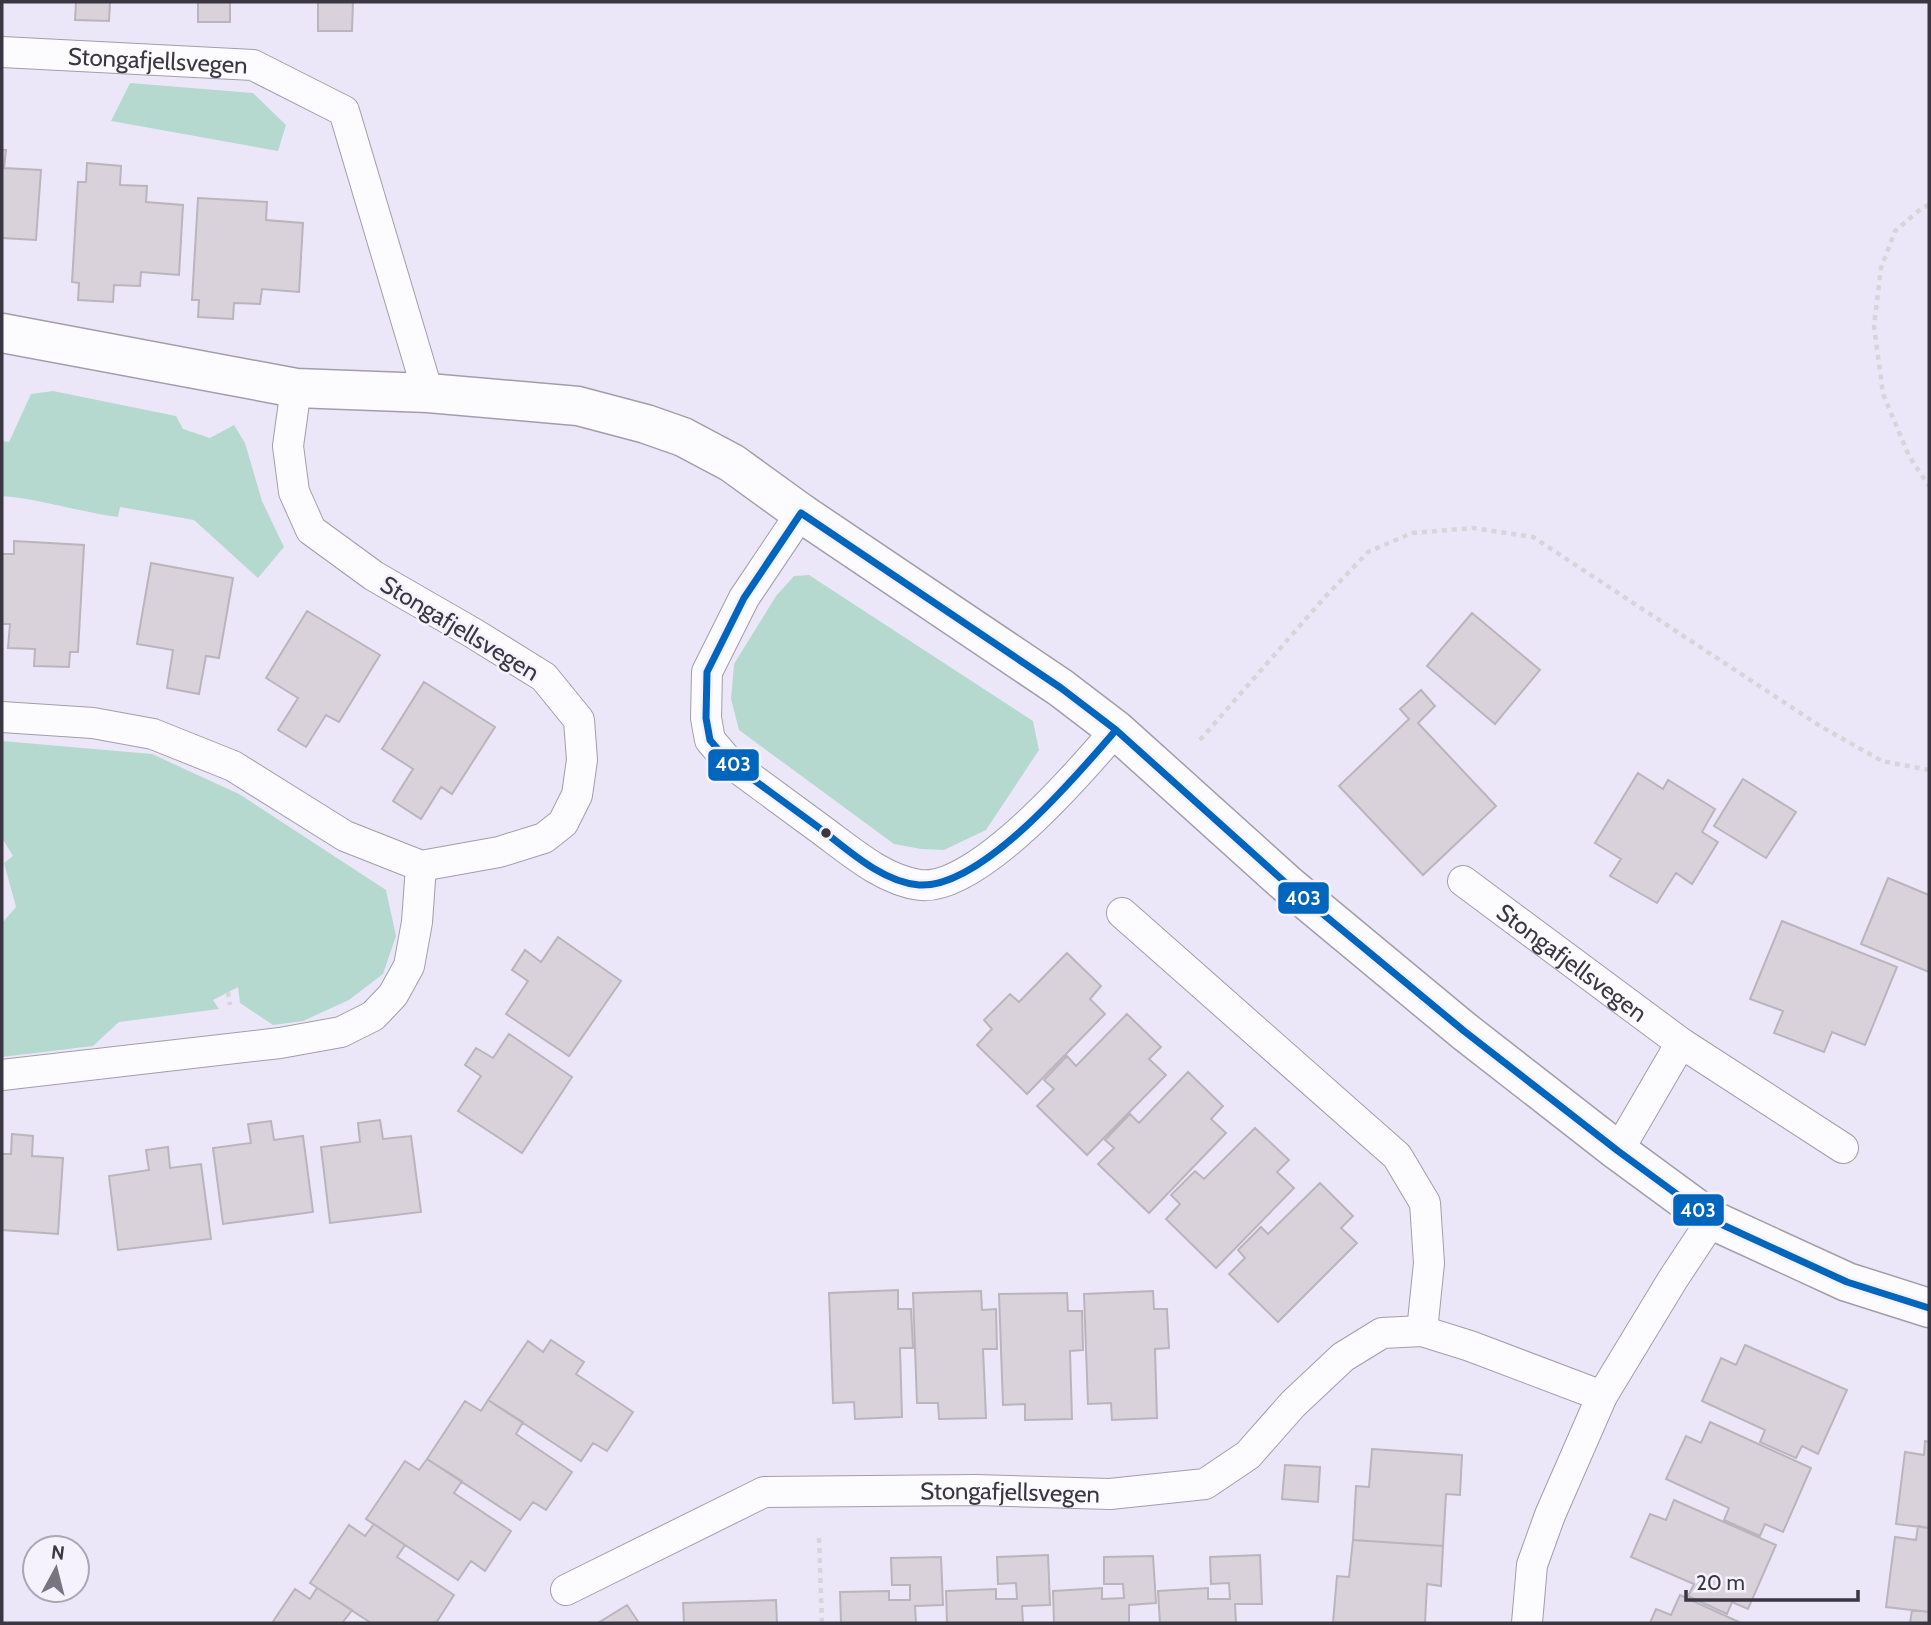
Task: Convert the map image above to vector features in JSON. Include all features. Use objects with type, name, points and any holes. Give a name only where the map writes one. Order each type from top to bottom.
[{"type":"street","points":[[2,333],[296,388],[428,393],[578,406],[683,437],[732,463],[801,513],[1061,688],[1116,730],[1288,885],[1464,1031],[1712,1220],[1847,1282],[1929,1308]]},
{"type":"lane","name":"Stongafjellsvegen","points":[[2,52],[253,65],[345,111],[428,393]]},
{"type":"lane","name":"Stongafjellsvegen","points":[[296,388],[288,446],[294,492],[311,530],[374,576],[544,677],[579,720],[582,760],[578,795],[563,823],[544,838],[499,852],[421,866]]},
{"type":"lane","points":[[801,513],[744,598],[707,672],[706,718],[710,740],[728,761],[879,872],[920,885],[947,882],[986,859],[1065,789],[1116,730]]},
{"type":"lane","points":[[2,717],[93,723],[153,734],[233,766],[345,836],[421,866],[418,922],[409,966],[393,995],[373,1016],[341,1032],[280,1043],[2,1075]]},
{"type":"lane","name":"Stongafjellsvegen","points":[[1463,881],[1681,1043],[1843,1148]]},
{"type":"lane","points":[[1122,913],[1397,1156],[1425,1203],[1429,1263],[1422,1331]]},
{"type":"lane","points":[[1618,1151],[1681,1043]]},
{"type":"lane","points":[[1527,1623],[1532,1564],[1550,1515],[1602,1396],[1712,1220]]},
{"type":"lane","name":"Stongafjellsvegen","points":[[566,1590],[764,1492],[976,1490],[1110,1494],[1205,1484],[1248,1455],[1293,1404],[1343,1357],[1382,1333],[1422,1331],[1470,1346],[1602,1396]]},
{"type":"path","points":[[1929,205],[1895,231],[1881,268],[1874,326],[1883,394],[1909,456],[1929,486]]},
{"type":"path","points":[[1168,776],[1325,597],[1368,552],[1412,533],[1473,528],[1533,537],[1820,726],[1882,761],[1929,770]]},
{"type":"path","points":[[818,1491],[822,1623]]},
{"type":"green space","points":[[130,83],[253,93],[286,125],[278,151],[111,121]]},
{"type":"green space","points":[[53,391],[176,416],[183,429],[210,438],[234,425],[245,443],[262,501],[284,547],[258,578],[194,520],[120,507],[118,517],[2,496],[2,441],[9,442],[31,394]]},
{"type":"green space","points":[[809,575],[1033,721],[1039,750],[986,830],[944,850],[894,844],[739,730],[731,699],[734,664],[776,596],[794,576]]},
{"type":"green space","points":[[2,741],[152,754],[239,794],[386,890],[396,936],[383,974],[349,1000],[303,1021],[273,1025],[240,1003],[238,987],[213,1000],[219,1009],[119,1022],[93,1046],[2,1057],[2,923],[16,907],[4,863],[13,856],[2,838]]},
{"type":"building","points":[[76,2],[110,2],[109,21],[75,20]]},
{"type":"building","points":[[198,2],[230,2],[230,22],[198,22]]},
{"type":"building","points":[[318,2],[353,2],[352,31],[318,31]]},
{"type":"building","points":[[2,150],[6,150],[4,168],[41,170],[36,240],[2,238]]},
{"type":"building","points":[[87,163],[121,166],[120,185],[147,186],[146,202],[183,205],[179,275],[141,272],[140,286],[114,285],[113,302],[78,300],[79,283],[72,282],[78,182],[86,182]]},
{"type":"building","points":[[198,198],[267,202],[266,220],[303,223],[299,292],[262,289],[260,304],[234,303],[233,319],[198,317],[199,300],[192,300]]},
{"type":"building","points":[[14,541],[84,545],[78,652],[70,652],[69,667],[34,666],[35,649],[8,648],[10,624],[2,624],[2,554],[14,554]]},
{"type":"building","points":[[151,563],[233,578],[219,658],[206,656],[199,694],[167,688],[173,650],[137,644]]},
{"type":"building","points":[[307,611],[380,655],[339,722],[326,715],[306,747],[278,730],[298,698],[266,678]]},
{"type":"building","points":[[1472,613],[1540,670],[1495,724],[1427,666]]},
{"type":"building","points":[[424,682],[495,727],[452,794],[441,787],[421,819],[393,801],[413,769],[382,749]]},
{"type":"building","points":[[1421,690],[1435,706],[1418,723],[1496,806],[1423,875],[1339,786],[1409,719],[1400,709]]},
{"type":"building","points":[[1638,773],[1663,789],[1668,780],[1715,809],[1702,832],[1718,842],[1692,884],[1676,873],[1657,903],[1610,876],[1621,859],[1595,843]]},
{"type":"building","points":[[1743,779],[1796,812],[1766,858],[1714,826]]},
{"type":"building","points":[[1888,878],[1929,895],[1929,972],[1861,944]]},
{"type":"building","points":[[1782,921],[1897,967],[1865,1045],[1832,1032],[1824,1052],[1774,1033],[1783,1011],[1750,999]]},
{"type":"building","points":[[558,937],[621,981],[569,1056],[506,1014],[528,981],[512,970],[525,950],[541,962]]},
{"type":"building","points":[[1067,953],[1101,986],[1090,999],[1105,1014],[1027,1094],[977,1045],[992,1029],[984,1020],[1010,994],[1019,1002]]},
{"type":"building","points":[[1127,1014],[1161,1047],[1149,1059],[1166,1075],[1087,1155],[1037,1106],[1054,1089],[1044,1080],[1067,1056],[1076,1066]]},
{"type":"building","points":[[509,1034],[572,1077],[522,1153],[458,1111],[481,1076],[465,1065],[476,1048],[493,1058]]},
{"type":"building","points":[[1188,1072],[1223,1106],[1211,1119],[1226,1133],[1149,1213],[1098,1164],[1114,1148],[1105,1140],[1130,1114],[1139,1123]]},
{"type":"building","points":[[380,1120],[383,1139],[411,1136],[421,1212],[330,1223],[321,1147],[360,1142],[358,1123]]},
{"type":"building","points":[[271,1121],[274,1140],[303,1136],[313,1212],[223,1224],[213,1148],[251,1143],[248,1124]]},
{"type":"building","points":[[1255,1128],[1289,1160],[1277,1172],[1294,1188],[1216,1268],[1166,1219],[1180,1204],[1171,1195],[1195,1171],[1204,1179]]},
{"type":"building","points":[[12,1134],[33,1136],[32,1156],[63,1158],[58,1234],[2,1230],[2,1154],[11,1154]]},
{"type":"building","points":[[168,1147],[170,1168],[201,1164],[211,1239],[118,1250],[109,1176],[149,1170],[146,1150]]},
{"type":"building","points":[[1320,1183],[1353,1216],[1341,1228],[1357,1243],[1278,1322],[1229,1274],[1245,1258],[1238,1250],[1261,1227],[1268,1234]]},
{"type":"building","points":[[898,1290],[898,1309],[911,1309],[913,1348],[900,1348],[902,1417],[855,1419],[854,1402],[833,1403],[829,1293]]},
{"type":"building","points":[[981,1291],[982,1310],[996,1309],[997,1349],[983,1349],[986,1418],[939,1419],[938,1403],[917,1403],[913,1293]]},
{"type":"building","points":[[1153,1291],[1154,1309],[1167,1309],[1169,1348],[1155,1349],[1157,1418],[1112,1420],[1111,1403],[1088,1404],[1084,1294]]},
{"type":"building","points":[[1067,1293],[1068,1311],[1082,1311],[1083,1350],[1070,1351],[1072,1419],[1025,1420],[1025,1404],[1003,1405],[999,1294]]},
{"type":"building","points":[[551,1340],[584,1362],[576,1374],[633,1412],[607,1451],[593,1443],[581,1461],[488,1400],[528,1341],[543,1352]]},
{"type":"building","points":[[1745,1345],[1847,1390],[1818,1454],[1802,1446],[1796,1458],[1760,1442],[1765,1430],[1702,1401],[1721,1358],[1736,1365]]},
{"type":"building","points":[[488,1400],[523,1422],[516,1434],[572,1472],[546,1510],[533,1502],[520,1520],[427,1459],[465,1401],[481,1411]]},
{"type":"building","points":[[1710,1422],[1811,1468],[1783,1532],[1765,1524],[1760,1536],[1724,1520],[1729,1508],[1666,1479],[1686,1436],[1701,1443]]},
{"type":"building","points":[[1925,1441],[1929,1442],[1929,1528],[1896,1524],[1905,1452],[1924,1455]]},
{"type":"building","points":[[1372,1449],[1462,1455],[1460,1495],[1446,1494],[1443,1546],[1353,1540],[1356,1486],[1369,1487]]},
{"type":"building","points":[[427,1459],[462,1481],[454,1493],[511,1531],[485,1571],[471,1561],[458,1580],[366,1519],[405,1461],[419,1470]]},
{"type":"building","points":[[1285,1465],[1320,1467],[1318,1502],[1282,1499]]},
{"type":"building","points":[[1674,1500],[1776,1545],[1748,1609],[1732,1602],[1727,1614],[1688,1596],[1694,1584],[1631,1557],[1650,1514],[1666,1520]]},
{"type":"building","points":[[374,1524],[405,1545],[397,1557],[454,1595],[436,1623],[371,1623],[310,1583],[349,1525],[365,1536]]},
{"type":"building","points":[[1918,1526],[1929,1528],[1929,1612],[1886,1607],[1895,1537],[1916,1540]]},
{"type":"building","points":[[1353,1540],[1443,1546],[1441,1586],[1427,1584],[1425,1623],[1333,1623],[1337,1576],[1349,1577]]},
{"type":"building","points":[[1048,1555],[1050,1605],[1022,1606],[1023,1623],[947,1623],[946,1591],[996,1589],[996,1599],[1017,1599],[1016,1583],[998,1584],[997,1557]]},
{"type":"building","points":[[1260,1555],[1262,1604],[1235,1604],[1236,1623],[1160,1623],[1158,1591],[1208,1588],[1208,1599],[1230,1599],[1229,1583],[1211,1584],[1210,1557]]},
{"type":"building","points":[[1153,1556],[1156,1603],[1129,1605],[1129,1623],[1054,1623],[1053,1591],[1102,1588],[1102,1599],[1124,1598],[1123,1584],[1104,1584],[1104,1557]]},
{"type":"building","points":[[941,1557],[943,1605],[915,1606],[916,1623],[841,1623],[840,1592],[889,1591],[889,1600],[910,1600],[910,1585],[892,1585],[891,1558]]},
{"type":"building","points":[[317,1588],[352,1610],[343,1622],[345,1623],[272,1623],[295,1589],[310,1599]]},
{"type":"building","points":[[1680,1595],[1741,1623],[1650,1623],[1656,1609],[1671,1615]]},
{"type":"building","points":[[776,1600],[777,1623],[684,1623],[683,1603]]},
{"type":"building","points":[[627,1605],[639,1623],[598,1623]]},
{"type":"building","points":[[1912,1610],[1929,1612],[1929,1623],[1910,1623]]},
{"type":"transit line","name":"403","points":[[801,513],[1061,688],[1116,730],[1053,800],[999,850],[971,869],[944,881],[919,885],[890,877],[877,870],[728,761],[710,740],[706,718],[707,672],[744,598],[801,513]]},
{"type":"transit line","name":"403","points":[[1116,730],[1288,885],[1464,1031],[1712,1220],[1847,1282],[1929,1308]]}]
